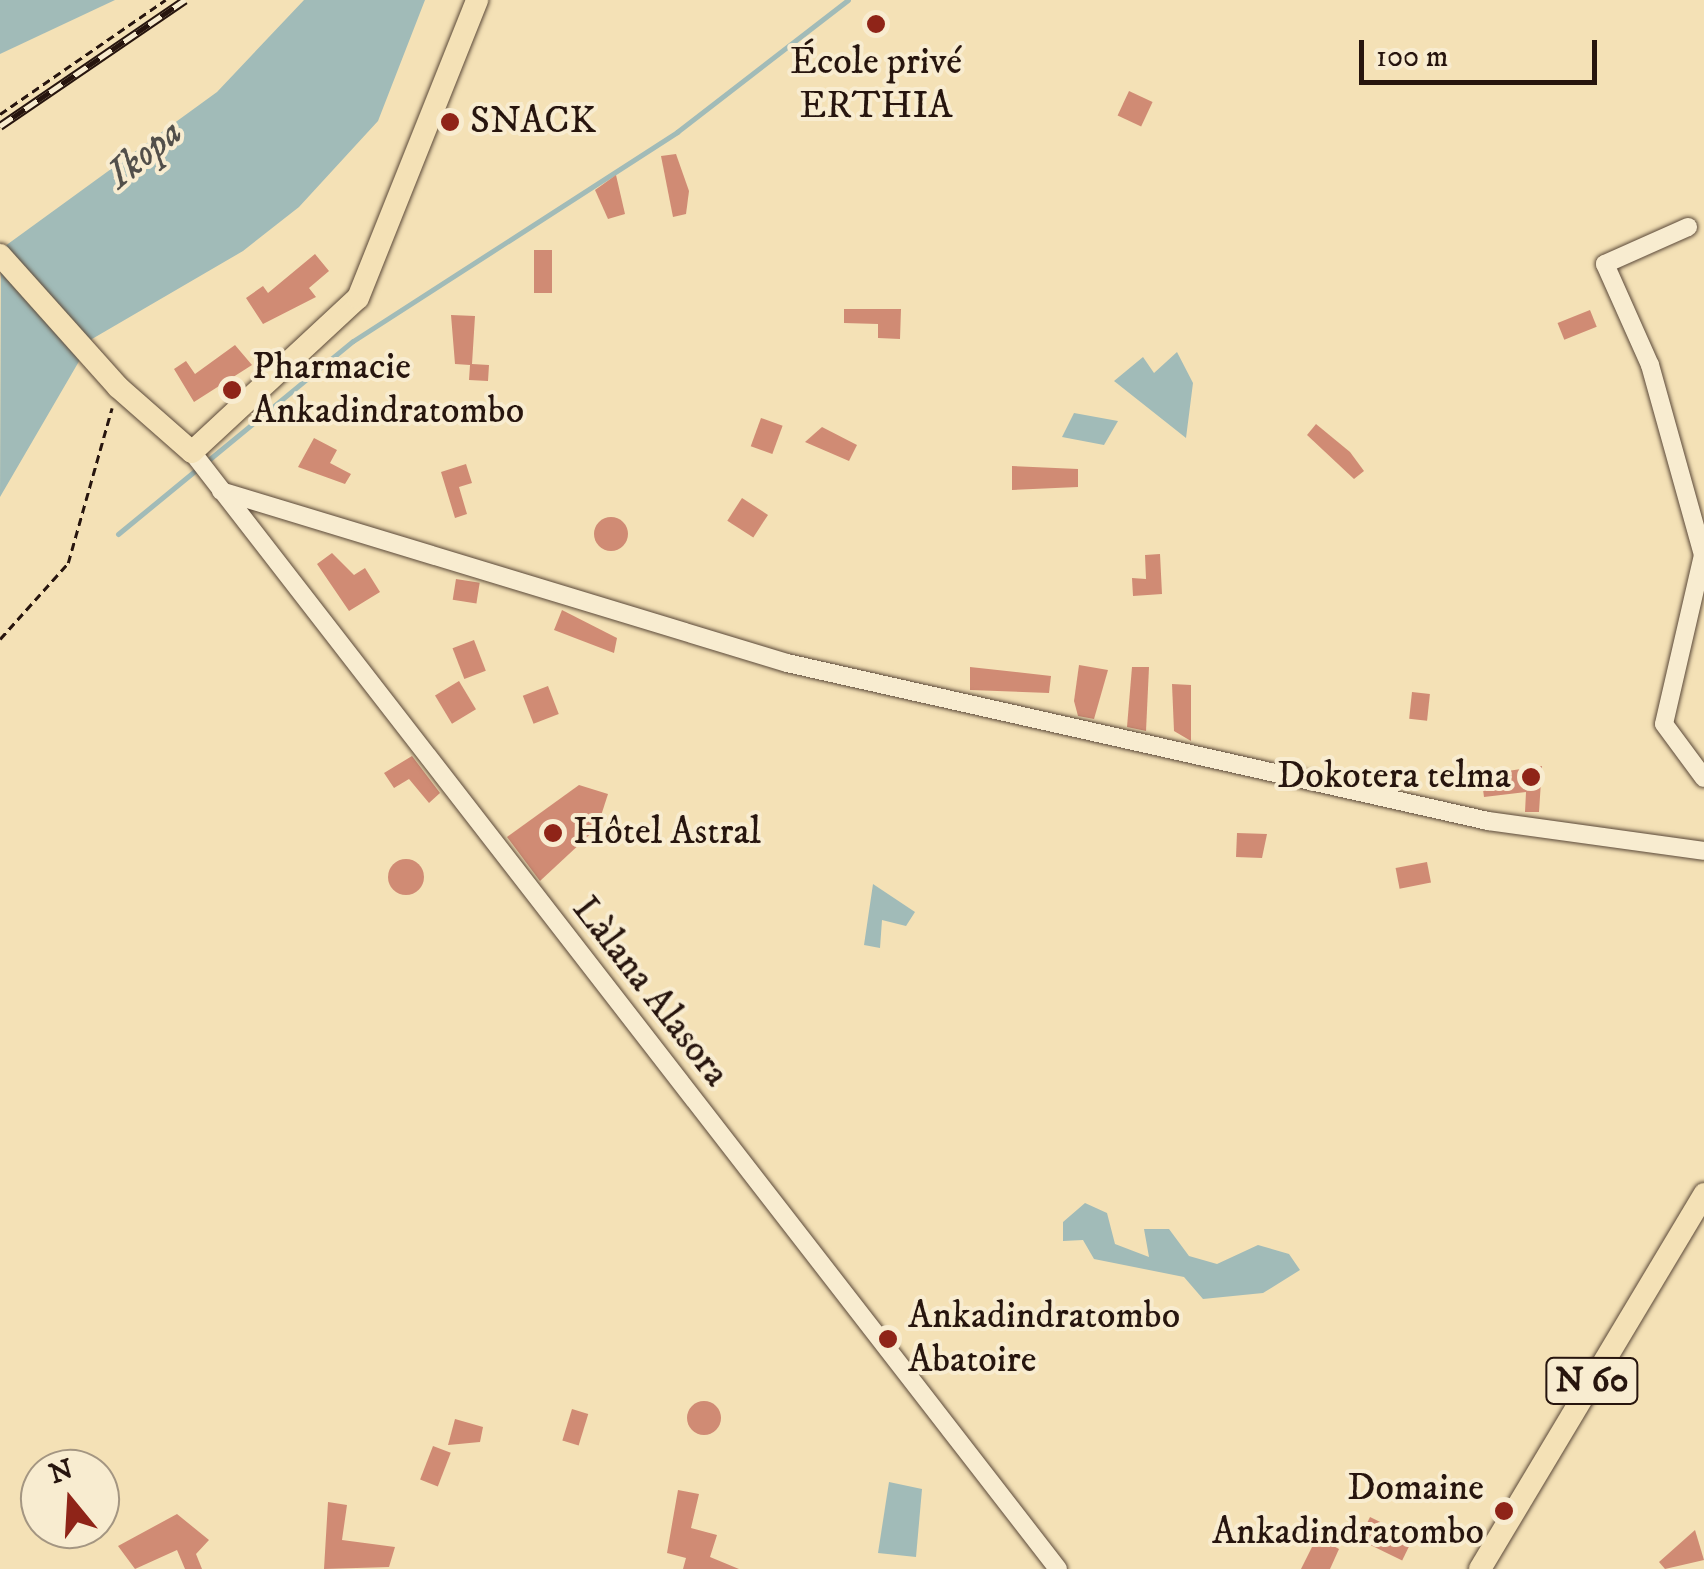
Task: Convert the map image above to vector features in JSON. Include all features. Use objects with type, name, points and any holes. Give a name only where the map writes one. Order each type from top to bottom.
[{"type":"main road","points":[[0,255],[112,380],[192,452],[358,298],[476,0]]},
{"type":"main road","name":"N 60","points":[[1480,1569],[1704,1194]]},
{"type":"street","points":[[1688,226],[1605,264],[1650,366],[1703,555],[1664,724],[1704,778]]},
{"type":"street","name":"Làlana Alasora","points":[[192,452],[1058,1569]]},
{"type":"street","points":[[221,491],[787,663],[1488,822],[1704,851]]},
{"type":"path","points":[[0,114],[165,0]]},
{"type":"path","points":[[0,639],[68,563],[112,380]]},
{"type":"water","points":[[0,0],[115,0],[0,54]]},
{"type":"water","name":"Ikopa","points":[[304,0],[425,0],[378,121],[299,207],[243,251],[92,339],[0,497],[1,249],[217,92]]},
{"type":"water","points":[[1177,352],[1193,383],[1186,438],[1114,381],[1143,357],[1154,373]]},
{"type":"water","points":[[1074,413],[1118,421],[1104,445],[1062,437]]},
{"type":"water","points":[[873,884],[915,912],[906,926],[882,920],[880,948],[864,945]]},
{"type":"water","points":[[1085,1203],[1107,1213],[1115,1244],[1149,1257],[1144,1229],[1169,1229],[1189,1256],[1217,1264],[1258,1245],[1289,1254],[1300,1270],[1263,1293],[1203,1299],[1184,1277],[1094,1259],[1083,1240],[1063,1241],[1063,1222]]},
{"type":"water","points":[[889,1482],[922,1489],[916,1557],[878,1553]]},
{"type":"building","points":[[1129,91],[1153,102],[1141,126],[1118,115]]},
{"type":"building","points":[[676,154],[689,191],[686,214],[673,217],[661,156]]},
{"type":"building","points":[[616,175],[625,214],[608,219],[595,190]]},
{"type":"building","points":[[534,250],[552,250],[552,293],[534,293]]},
{"type":"building","points":[[315,254],[329,271],[309,288],[316,297],[263,324],[246,298],[263,286],[268,293]]},
{"type":"building","points":[[844,309],[901,309],[900,339],[878,338],[878,324],[844,323]]},
{"type":"building","points":[[1590,310],[1597,327],[1564,340],[1558,323]]},
{"type":"building","points":[[451,315],[475,316],[472,364],[489,365],[488,381],[469,380],[470,365],[455,364]]},
{"type":"building","points":[[235,345],[252,365],[194,402],[174,369],[186,361],[195,374]]},
{"type":"building","points":[[761,418],[783,426],[772,454],[751,446]]},
{"type":"building","points":[[1316,424],[1350,452],[1364,471],[1354,479],[1307,435]]},
{"type":"building","points":[[822,427],[857,445],[849,461],[805,442]]},
{"type":"building","points":[[314,438],[337,450],[330,463],[351,474],[345,484],[298,467]]},
{"type":"building","points":[[466,464],[472,483],[459,487],[467,514],[455,518],[441,472]]},
{"type":"building","points":[[1012,466],[1078,469],[1078,487],[1012,490]]},
{"type":"building","points":[[742,498],[768,515],[753,538],[727,521]]},
{"type":"building","points":[[611,517],[623,522],[628,534],[623,546],[611,551],[599,546],[594,534],[599,522]]},
{"type":"building","points":[[332,553],[354,575],[365,568],[380,592],[349,611],[317,564]]},
{"type":"building","points":[[1160,554],[1162,594],[1133,596],[1132,578],[1146,579],[1145,555]]},
{"type":"building","points":[[456,579],[480,583],[476,603],[453,600]]},
{"type":"building","points":[[562,610],[617,638],[614,653],[554,630]]},
{"type":"building","points":[[474,640],[486,671],[464,679],[453,648]]},
{"type":"building","points":[[1079,665],[1108,670],[1094,719],[1078,716],[1074,701]]},
{"type":"building","points":[[970,667],[1051,676],[1049,693],[970,690]]},
{"type":"building","points":[[1132,667],[1149,667],[1146,731],[1127,727]]},
{"type":"building","points":[[459,681],[476,709],[452,724],[435,695]]},
{"type":"building","points":[[1172,684],[1191,685],[1191,741],[1174,731]]},
{"type":"building","points":[[548,686],[559,714],[534,724],[523,696]]},
{"type":"building","points":[[1412,692],[1430,694],[1427,721],[1409,719]]},
{"type":"building","points":[[412,756],[440,793],[429,803],[409,779],[394,788],[384,773]]},
{"type":"building","points":[[1542,766],[1539,812],[1525,812],[1526,792],[1484,797],[1481,775]]},
{"type":"building","name":"Hôtel Astral","points":[[579,785],[608,794],[597,828],[540,881],[507,837]]},
{"type":"building","points":[[1237,833],[1267,834],[1262,858],[1236,857]]},
{"type":"building","points":[[406,859],[419,864],[424,877],[419,890],[406,895],[393,890],[388,877],[393,864]]},
{"type":"building","points":[[1427,862],[1431,883],[1400,889],[1396,868]]},
{"type":"building","points":[[704,1401],[716,1406],[721,1418],[716,1430],[704,1435],[692,1430],[687,1418],[692,1406]]},
{"type":"building","points":[[572,1409],[588,1414],[579,1446],[562,1441]]},
{"type":"building","points":[[455,1419],[483,1427],[480,1442],[448,1445]]},
{"type":"building","points":[[433,1446],[451,1453],[438,1486],[420,1480]]},
{"type":"building","points":[[678,1490],[699,1494],[691,1528],[717,1535],[710,1557],[739,1569],[683,1569],[686,1558],[667,1553]]},
{"type":"building","points":[[328,1502],[347,1505],[342,1540],[395,1547],[389,1567],[324,1569]]},
{"type":"building","points":[[177,1514],[209,1540],[196,1554],[202,1569],[185,1569],[177,1550],[135,1569],[120,1545]]},
{"type":"building","points":[[1370,1517],[1413,1538],[1402,1561],[1359,1539]]},
{"type":"building","points":[[1695,1530],[1704,1560],[1665,1569],[1659,1562]]},
{"type":"building","points":[[1317,1537],[1339,1549],[1330,1569],[1301,1569]]},
{"type":"waterway","points":[[206,462],[353,341],[677,132],[848,0]]},
{"type":"waterway","points":[[118,534],[197,469]]},
{"type":"railway","points":[[0,126],[185,0]]},
{"type":"place","name":"École privé ERTHIA","points":[[876,24]]},
{"type":"place","name":"SNACK","points":[[450,122]]},
{"type":"place","name":"Pharmacie Ankadindratombo","points":[[232,390]]},
{"type":"place","name":"Dokotera telma","points":[[1531,777]]},
{"type":"place","name":"Hôtel Astral","points":[[553,833]]},
{"type":"place","name":"Ankadindratombo Abatoire","points":[[888,1339]]},
{"type":"place","name":"Domaine Ankadindratombo","points":[[1504,1511]]}]
